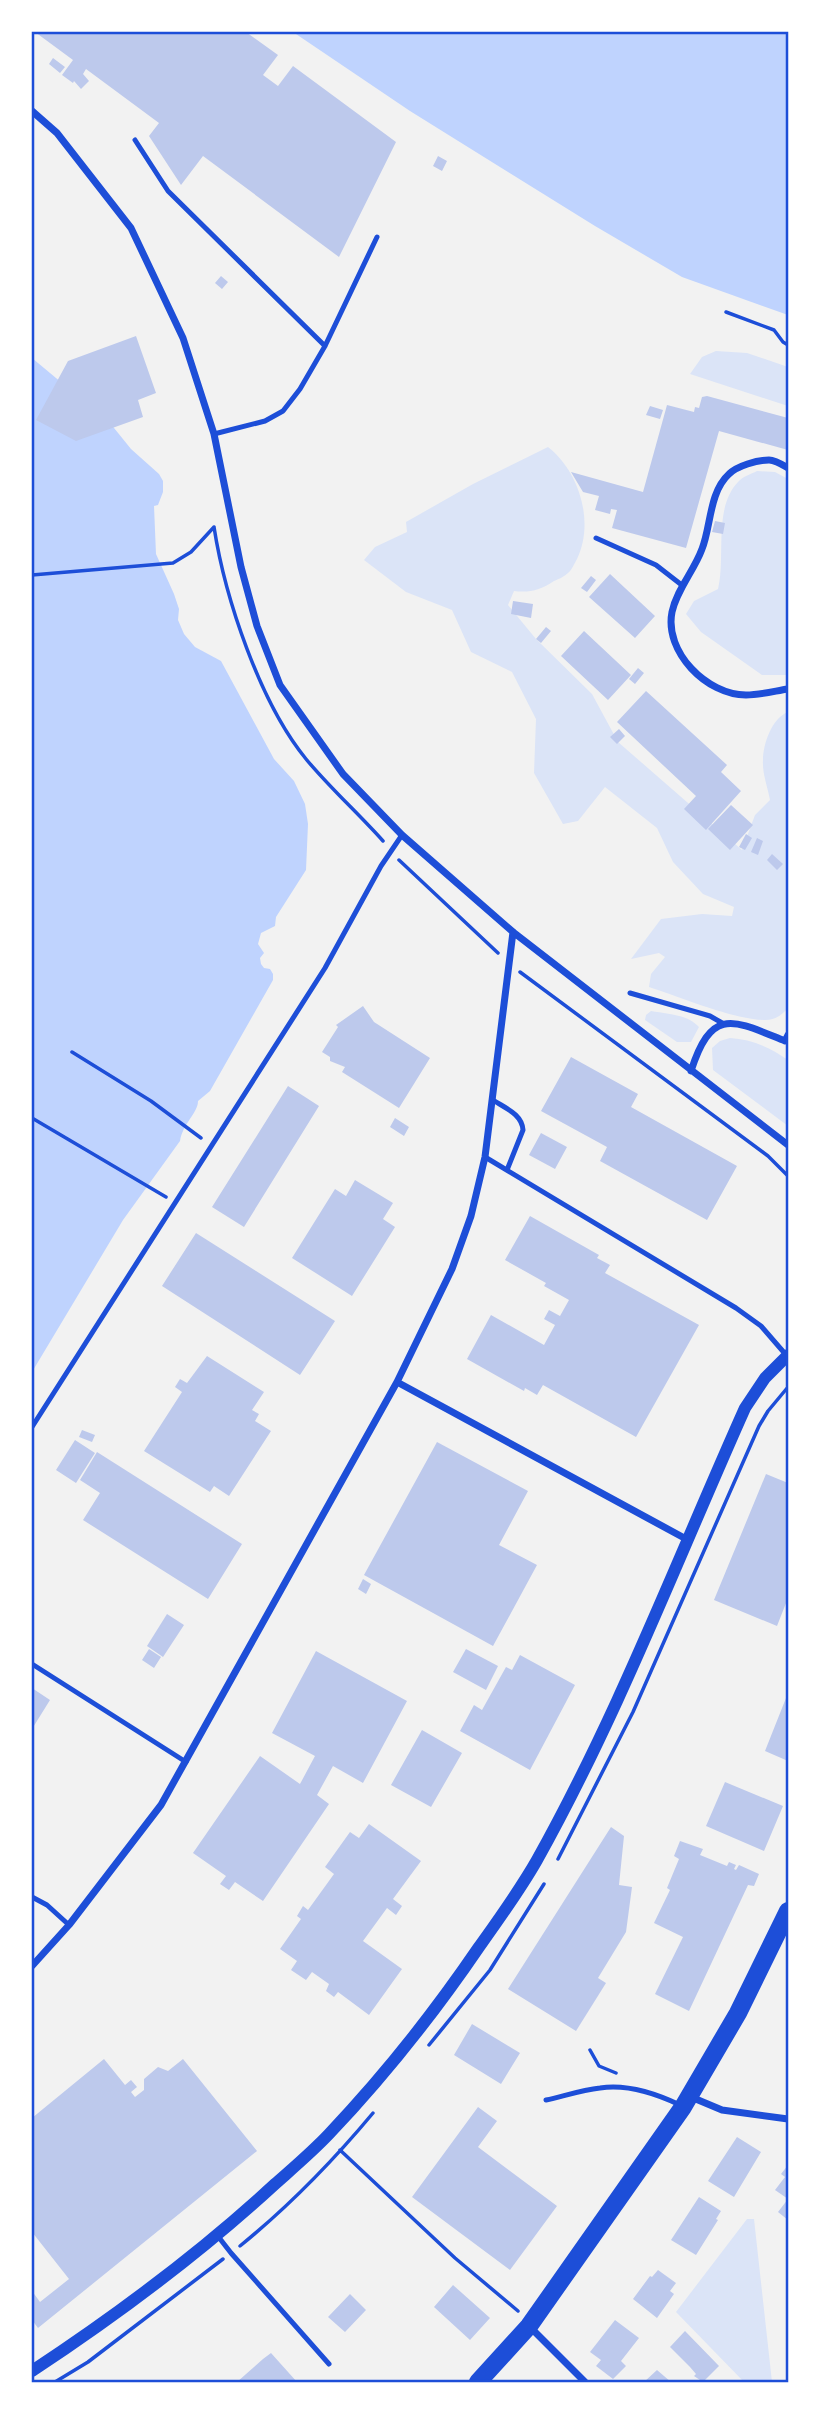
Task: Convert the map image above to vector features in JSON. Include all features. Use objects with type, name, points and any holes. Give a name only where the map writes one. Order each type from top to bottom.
[{"type":"main road","points":[[478,2382],[686,2101],[738,2013],[789,1911]]},
{"type":"street","points":[[32,111],[57,133],[131,228],[183,338],[214,434],[241,567],[257,626],[280,685],[343,774],[402,835],[513,932],[789,1145]]},
{"type":"street","points":[[789,468],[771,460],[746,465],[729,474],[717,493],[702,550],[676,599],[671,616],[677,650],[686,664],[708,681],[729,692],[746,695],[789,689]]},
{"type":"street","points":[[32,1966],[69,1925],[161,1805],[397,1382],[452,1269],[471,1216],[485,1157],[513,932]]},
{"type":"street","points":[[691,1071],[699,1046],[708,1032],[724,1024],[740,1023],[787,1038]]},
{"type":"street","points":[[32,2371],[143,2294],[217,2235],[328,2136],[451,1989],[536,1862],[601,1738],[745,1408],[765,1378],[788,1355]]},
{"type":"street","points":[[397,1382],[688,1540]]},
{"type":"street","points":[[686,2101],[722,2110],[789,2119]]},
{"type":"street","points":[[524,2320],[585,2382]]},
{"type":"lane","points":[[135,140],[168,191],[325,345]]},
{"type":"lane","points":[[214,434],[265,421],[283,411],[300,389],[325,345],[377,237]]},
{"type":"lane","points":[[596,538],[656,565],[683,586]]},
{"type":"lane","points":[[32,1427],[325,968],[381,866],[402,835]]},
{"type":"lane","points":[[630,993],[709,1016],[724,1024]]},
{"type":"lane","points":[[493,1100],[516,1115],[523,1125],[508,1170]]},
{"type":"lane","points":[[485,1157],[736,1308],[761,1326],[788,1355]]},
{"type":"lane","points":[[32,1664],[186,1762]]},
{"type":"lane","points":[[32,1897],[47,1905],[69,1925]]},
{"type":"lane","points":[[546,2100],[601,2087],[686,2101]]},
{"type":"lane","points":[[217,2235],[328,2364]]},
{"type":"path","points":[[726,312],[774,330],[783,342],[789,345]]},
{"type":"path","points":[[32,575],[173,563],[191,552],[214,527]]},
{"type":"path","points":[[509,962],[538,987],[768,1156],[789,1176]]},
{"type":"path","points":[[72,1052],[150,1101],[193,1132]]},
{"type":"path","points":[[32,1118],[154,1190]]},
{"type":"path","points":[[555,1865],[633,1712],[759,1426],[789,1387]]},
{"type":"path","points":[[423,2053],[490,1970],[531,1908],[548,1876]]},
{"type":"path","points":[[590,2050],[599,2066],[627,2079],[626,2089]]},
{"type":"path","points":[[55,2382],[88,2362],[260,2230],[340,2151],[373,2113]]},
{"type":"path","points":[[340,2151],[524,2320]]},
{"type":"shaded area","points":[[716,351],[747,353],[788,367],[788,406],[690,374],[702,357]]},
{"type":"shaded area","points":[[548,447],[559,457],[576,483],[584,514],[582,545],[572,569],[567,574],[540,589],[514,591],[508,605],[536,639],[592,694],[618,742],[742,850],[755,815],[770,800],[763,765],[767,739],[777,720],[788,712],[788,1008],[775,1018],[765,1020],[738,1016],[649,987],[651,974],[665,957],[659,953],[631,959],[661,919],[702,914],[732,916],[734,907],[703,894],[673,862],[657,828],[605,787],[578,821],[563,824],[534,773],[536,719],[512,672],[471,652],[452,610],[406,592],[364,560],[375,547],[407,532],[406,522],[473,484]]},
{"type":"shaded area","points":[[757,471],[775,472],[788,479],[788,675],[762,675],[701,632],[686,614],[694,601],[718,589],[725,505],[738,482]]},
{"type":"shaded area","points":[[651,1011],[689,1019],[699,1027],[691,1042],[677,1042],[645,1020]]},
{"type":"shaded area","points":[[730,1038],[761,1045],[788,1060],[788,1126],[713,1070],[712,1048],[720,1041]]},
{"type":"shaded area","points":[[747,2219],[754,2219],[772,2382],[744,2382],[676,2312]]},
{"type":"water","points":[[293,32],[788,32],[788,315],[682,277],[410,111]]},
{"type":"water","points":[[32,358],[110,423],[131,449],[159,474],[163,481],[163,492],[158,505],[154,506],[156,554],[179,609],[178,620],[184,634],[195,647],[221,661],[274,759],[294,781],[305,804],[308,824],[306,870],[276,917],[275,926],[261,933],[258,944],[264,953],[260,958],[261,964],[270,969],[273,980],[210,1091],[198,1101],[180,1141],[123,1220],[32,1372]]},
{"type":"building","points":[[35,32],[246,32],[278,55],[263,75],[278,86],[293,66],[396,142],[339,257],[203,156],[181,185],[149,136],[159,123],[86,69],[83,74],[89,81],[81,89],[74,81],[73,83],[62,75],[73,60]]},
{"type":"building","points":[[53,58],[65,67],[60,73],[49,64]]},
{"type":"building","points":[[438,156],[447,161],[442,171],[433,166]]},
{"type":"building","points":[[221,276],[228,282],[222,289],[215,283]]},
{"type":"building","points":[[136,336],[156,393],[138,400],[143,417],[76,441],[36,420],[68,361]]},
{"type":"building","points":[[707,396],[788,418],[788,450],[719,431],[686,548],[612,528],[617,510],[611,509],[610,514],[595,510],[599,496],[583,492],[571,472],[643,492],[667,405],[694,412],[695,407],[699,408],[702,397]]},
{"type":"building","points":[[650,406],[663,410],[660,419],[646,415]]},
{"type":"building","points":[[715,521],[725,523],[723,534],[712,532]]},
{"type":"building","points":[[610,574],[655,616],[635,638],[589,597]]},
{"type":"building","points":[[591,576],[596,580],[587,592],[581,588]]},
{"type":"building","points":[[513,601],[533,604],[531,618],[511,614]]},
{"type":"building","points":[[546,627],[551,631],[541,643],[536,639]]},
{"type":"building","points":[[584,631],[631,675],[608,700],[561,656]]},
{"type":"building","points":[[638,668],[644,673],[635,684],[629,679]]},
{"type":"building","points":[[646,691],[727,765],[721,772],[741,791],[706,830],[684,809],[696,796],[617,722]]},
{"type":"building","points":[[619,729],[625,736],[617,744],[610,737]]},
{"type":"building","points":[[731,805],[753,825],[730,850],[708,829]]},
{"type":"building","points":[[746,834],[752,838],[745,850],[739,847]]},
{"type":"building","points":[[757,838],[763,841],[758,855],[751,852]]},
{"type":"building","points":[[772,854],[783,864],[777,870],[767,860]]},
{"type":"building","points":[[363,1006],[374,1022],[430,1058],[399,1108],[342,1072],[345,1067],[330,1061],[330,1057],[322,1052],[338,1027],[336,1025]]},
{"type":"building","points":[[571,1057],[638,1094],[631,1107],[737,1166],[707,1220],[600,1161],[607,1147],[541,1111]]},
{"type":"building","points":[[288,1086],[319,1106],[244,1227],[212,1207]]},
{"type":"building","points":[[395,1118],[409,1127],[404,1136],[390,1127]]},
{"type":"building","points":[[541,1133],[567,1147],[555,1169],[529,1155]]},
{"type":"building","points":[[355,1180],[393,1203],[383,1219],[395,1227],[352,1296],[292,1258],[335,1189],[346,1196]]},
{"type":"building","points":[[530,1216],[599,1255],[597,1258],[610,1265],[605,1273],[699,1325],[636,1437],[543,1385],[537,1395],[525,1388],[524,1391],[467,1359],[491,1315],[544,1345],[555,1325],[544,1319],[549,1310],[560,1316],[569,1300],[544,1286],[546,1283],[505,1260]]},
{"type":"building","points":[[196,1233],[335,1321],[300,1375],[162,1286]]},
{"type":"building","points":[[207,1356],[264,1392],[252,1410],[259,1414],[255,1421],[271,1431],[229,1496],[214,1486],[210,1492],[144,1451],[182,1392],[175,1387],[180,1379],[187,1383]]},
{"type":"building","points":[[82,1430],[95,1435],[92,1442],[79,1437]]},
{"type":"building","points":[[75,1440],[95,1453],[76,1483],[56,1470]]},
{"type":"building","points":[[437,1442],[528,1491],[499,1545],[537,1565],[493,1646],[364,1575]]},
{"type":"building","points":[[97,1452],[242,1544],[208,1599],[83,1520],[100,1493],[80,1480]]},
{"type":"building","points":[[766,1474],[788,1483],[788,1598],[777,1626],[714,1600]]},
{"type":"building","points":[[363,1579],[371,1584],[366,1594],[358,1589]]},
{"type":"building","points":[[167,1614],[184,1625],[163,1657],[147,1646]]},
{"type":"building","points":[[149,1649],[161,1657],[154,1668],[142,1660]]},
{"type":"building","points":[[466,1649],[498,1666],[486,1690],[453,1672]]},
{"type":"building","points":[[316,1651],[407,1701],[363,1783],[333,1766],[317,1795],[329,1804],[263,1901],[235,1882],[229,1890],[220,1884],[226,1876],[193,1853],[260,1756],[300,1784],[315,1756],[272,1733]]},
{"type":"building","points":[[520,1655],[575,1685],[530,1770],[460,1731],[474,1705],[482,1710],[506,1667],[512,1670]]},
{"type":"building","points":[[32,1688],[50,1700],[32,1729]]},
{"type":"building","points":[[788,1693],[788,1761],[765,1751]]},
{"type":"building","points":[[422,1730],[462,1753],[431,1807],[391,1785]]},
{"type":"building","points":[[725,1782],[783,1806],[764,1851],[706,1826]]},
{"type":"building","points":[[369,1824],[421,1861],[393,1899],[402,1906],[396,1915],[387,1908],[363,1941],[402,1969],[369,2015],[338,1992],[334,1997],[326,1991],[329,1984],[312,1972],[306,1980],[291,1970],[297,1961],[280,1949],[301,1919],[297,1916],[303,1906],[308,1910],[334,1874],[325,1867],[350,1832],[359,1838]]},
{"type":"building","points":[[611,1827],[624,1836],[619,1885],[632,1887],[626,1932],[598,1978],[606,1983],[576,2031],[508,1989]]},
{"type":"building","points":[[680,1841],[703,1849],[700,1855],[727,1866],[729,1862],[736,1865],[736,1870],[739,1865],[759,1874],[754,1886],[748,1885],[689,2011],[655,1994],[683,1937],[654,1923],[670,1890],[667,1888],[679,1859],[674,1856]]},
{"type":"building","points":[[472,2024],[520,2053],[501,2084],[454,2055]]},
{"type":"building","points":[[104,2059],[125,2085],[131,2080],[137,2087],[131,2092],[135,2097],[144,2090],[144,2079],[158,2067],[168,2071],[183,2059],[257,2151],[38,2328],[32,2320],[32,2291],[40,2302],[69,2279],[32,2232],[32,2118]]},
{"type":"building","points":[[478,2107],[497,2121],[478,2147],[557,2206],[510,2270],[412,2197]]},
{"type":"building","points":[[737,2137],[761,2152],[734,2197],[708,2181]]},
{"type":"building","points":[[788,2165],[788,2199],[775,2190],[785,2177],[781,2174]]},
{"type":"building","points":[[699,2197],[721,2211],[696,2255],[671,2240]]},
{"type":"building","points":[[788,2199],[788,2220],[778,2212]]},
{"type":"building","points":[[658,2270],[676,2283],[670,2291],[674,2294],[657,2318],[633,2299],[650,2276]]},
{"type":"building","points":[[453,2285],[490,2318],[470,2340],[434,2307]]},
{"type":"building","points":[[350,2294],[366,2310],[345,2332],[328,2317]]},
{"type":"building","points":[[615,2320],[639,2338],[621,2361],[626,2366],[613,2379],[596,2366],[601,2360],[590,2352]]},
{"type":"building","points":[[685,2331],[719,2366],[703,2382],[694,2376],[696,2374],[670,2347]]},
{"type":"building","points":[[271,2353],[297,2382],[237,2382],[263,2359]]},
{"type":"building","points":[[657,2370],[671,2382],[644,2382]]}]
